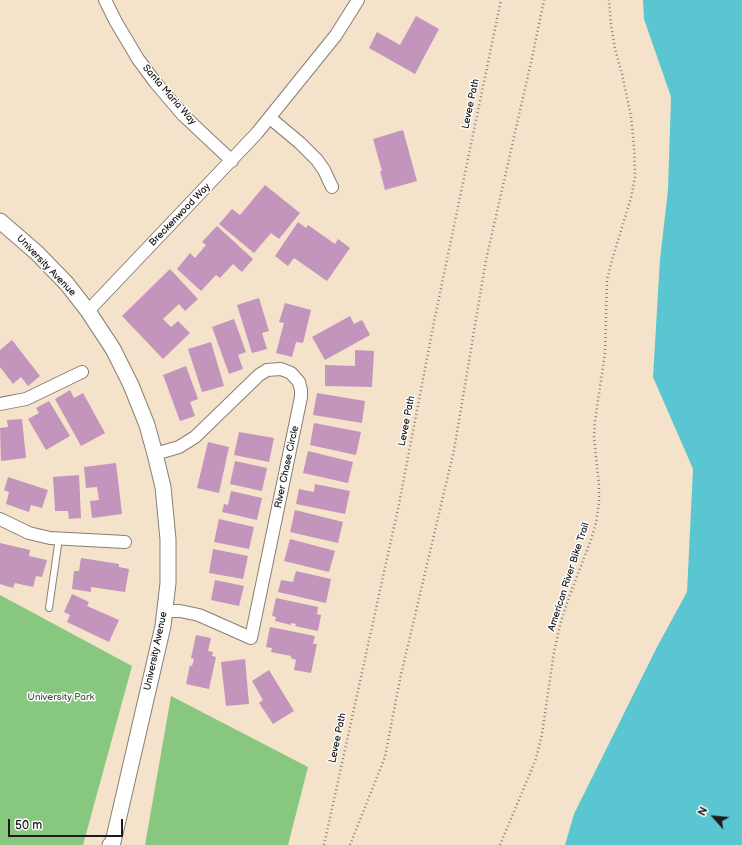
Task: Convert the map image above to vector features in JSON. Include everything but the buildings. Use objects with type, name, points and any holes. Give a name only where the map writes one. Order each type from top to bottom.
[{"type":"street","name":"Santa Maria Way","points":[[105,0],[138,59],[155,82],[183,115],[232,161]]},
{"type":"street","name":"Breckenwood Way","points":[[88,311],[232,161],[270,118],[336,34],[358,0]]},
{"type":"street","points":[[270,118],[300,143],[317,160],[324,170],[332,187]]},
{"type":"street","name":"University Avenue","points":[[0,221],[37,253],[67,284],[88,311],[113,350],[131,385],[147,425],[156,454],[163,487],[168,539],[168,583],[163,626],[112,844]]},
{"type":"street","name":"River Chase Circle","points":[[156,454],[179,447],[195,437],[267,370],[281,369],[291,373],[299,382],[301,397],[251,638],[199,615],[180,611],[165,611]]},
{"type":"street","points":[[0,404],[26,399],[82,372]]},
{"type":"street","points":[[0,519],[29,533],[50,538],[125,542]]},
{"type":"lane","points":[[49,608],[59,538]]},
{"type":"path","name":"Levee Path","points":[[324,845],[399,504],[434,322],[501,0]]},
{"type":"path","points":[[350,845],[385,758],[400,679],[454,450],[486,260],[531,66],[544,0]]},
{"type":"path","name":"American River Bike Trail","points":[[500,845],[536,759],[543,727],[554,652],[560,625],[591,540],[598,509],[599,485],[594,438],[595,421],[605,354],[607,280],[610,265],[631,198],[635,177],[631,116],[622,74],[614,50],[610,0]]},
{"type":"green space","name":"University Park","points":[[0,595],[132,666],[83,845],[0,845]]},
{"type":"green space","points":[[171,696],[308,767],[288,845],[145,845]]},
{"type":"water","points":[[643,0],[742,0],[742,845],[565,845],[574,814],[657,647],[687,592],[693,469],[653,377],[660,259],[668,190],[671,97],[644,19]]}]
